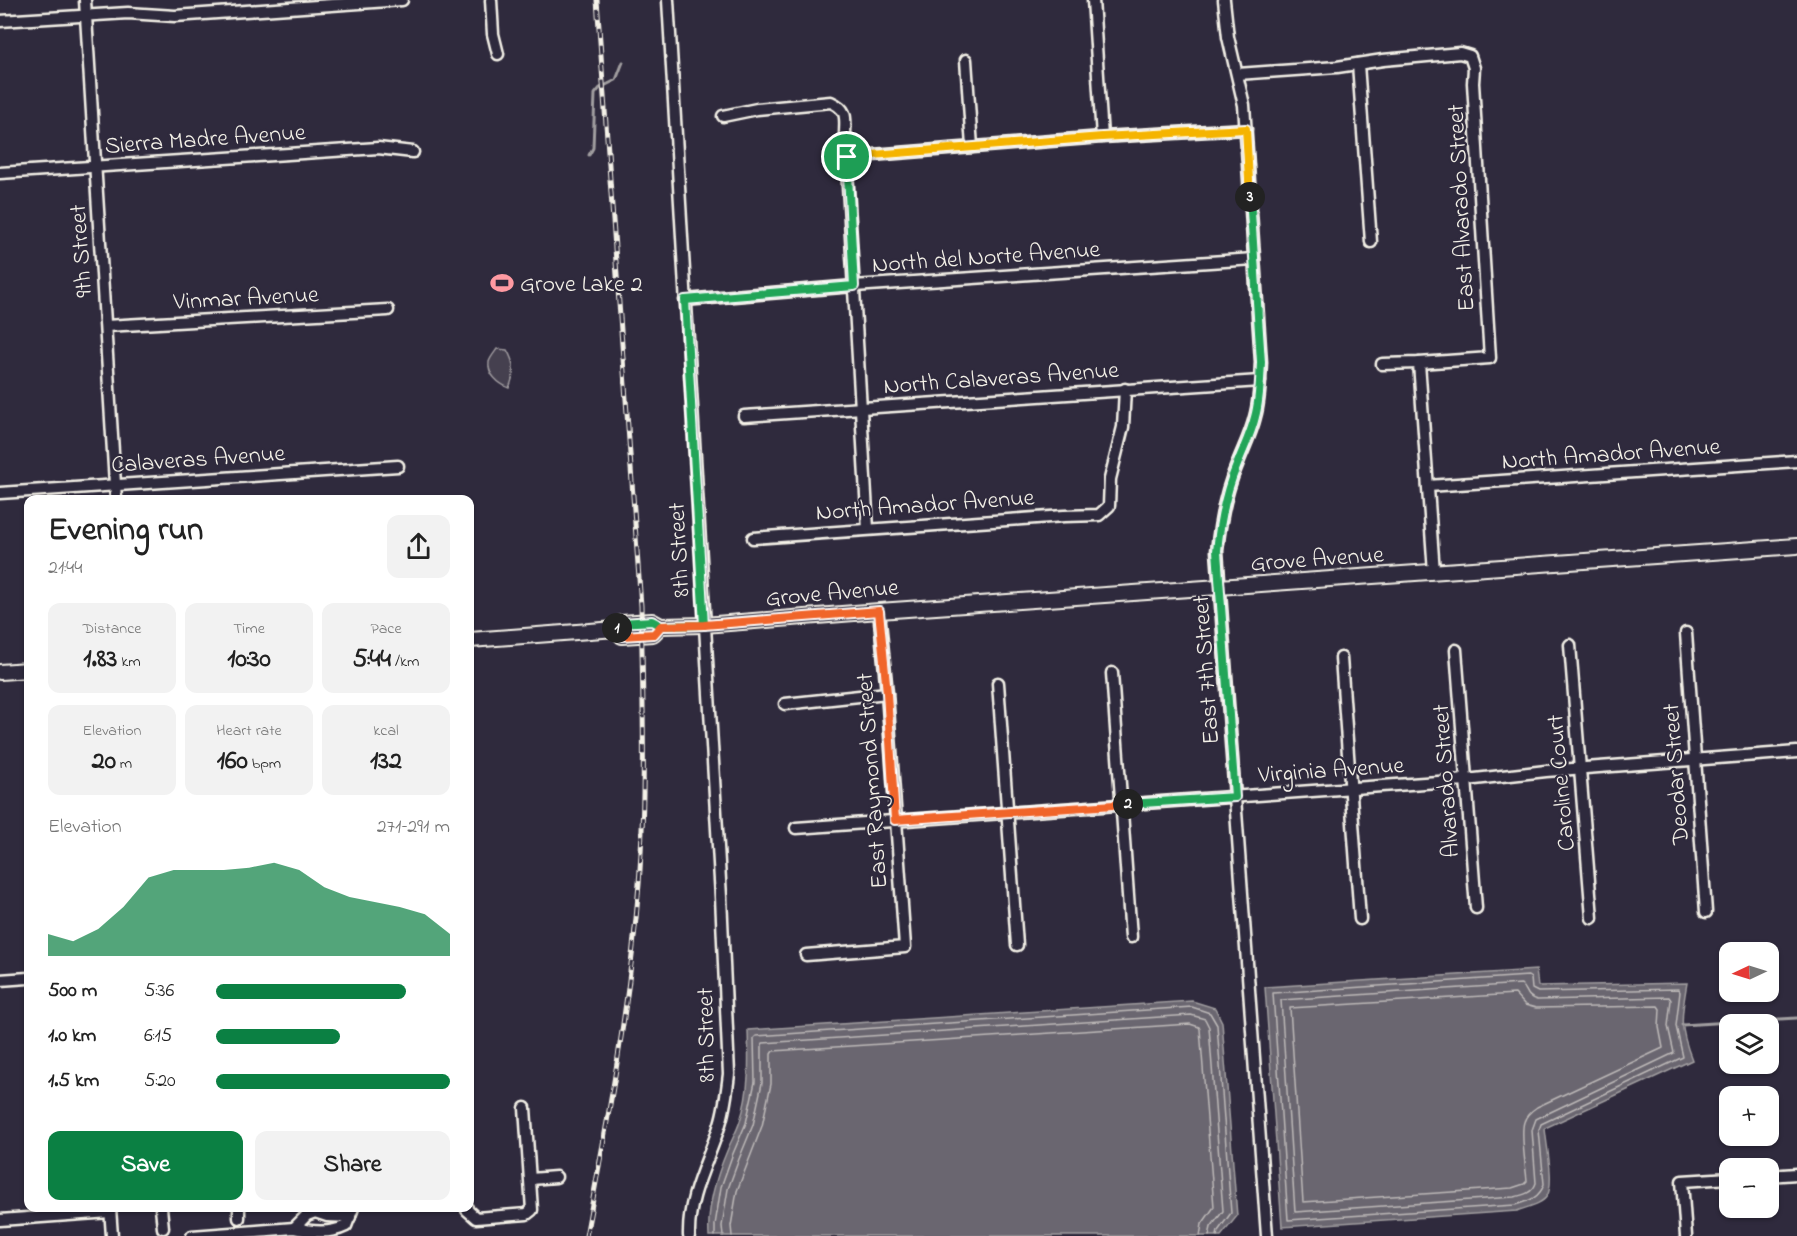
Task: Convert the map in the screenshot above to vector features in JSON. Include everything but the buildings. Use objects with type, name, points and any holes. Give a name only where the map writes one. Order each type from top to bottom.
[{"type":"main road","name":"Grove Avenue","points":[[474,640],[616,630],[622,636],[654,634],[661,626],[704,625],[1797,546]]},
{"type":"main road","points":[[0,672],[24,670]]},
{"type":"street","name":"9th Street","points":[[85,0],[117,495]]},
{"type":"street","points":[[0,21],[128,13],[175,16],[361,1],[402,0]]},
{"type":"street","points":[[490,0],[498,54]]},
{"type":"street","name":"8th Street","points":[[668,0],[721,897],[729,1074],[726,1100],[719,1126],[695,1188],[689,1236]]},
{"type":"street","points":[[1093,0],[1102,137]]},
{"type":"street","name":"East 7th Street","points":[[1224,0],[1228,37],[1244,105],[1260,381],[1249,440],[1237,464],[1226,495],[1220,520],[1217,551],[1267,1236]]},
{"type":"street","name":"East Alvarado Street","points":[[1358,64],[1460,52],[1470,56],[1474,68],[1473,83],[1490,358],[1419,363]]},
{"type":"street","points":[[966,60],[972,147]]},
{"type":"street","points":[[1238,74],[1358,64],[1371,242]]},
{"type":"street","points":[[723,116],[757,109],[831,102],[839,105],[845,114],[868,529]]},
{"type":"street","points":[[847,157],[1102,137],[1246,129]]},
{"type":"street","name":"Sierra Madre Avenue","points":[[0,173],[378,148],[413,152]]},
{"type":"street","name":"North del Norte Avenue","points":[[685,300],[854,286],[1254,259]]},
{"type":"street","name":"Vinmar Avenue","points":[[106,326],[388,310]]},
{"type":"street","points":[[1382,364],[1419,363],[1434,572]]},
{"type":"street","name":"North Calaveras Avenue","points":[[744,416],[1260,381]]},
{"type":"street","name":"North Amador Avenue","points":[[753,538],[1099,515],[1109,506],[1110,479],[1123,427],[1125,389]]},
{"type":"street","name":"North Amador Avenue","points":[[1428,486],[1797,461]]},
{"type":"street","name":"Calaveras Avenue","points":[[0,493],[398,466]]},
{"type":"street","name":"East Raymond Street","points":[[806,955],[904,947],[887,693],[879,611]]},
{"type":"street","name":"Deodar Street","points":[[1686,633],[1706,912]]},
{"type":"street","name":"Caroline Court","points":[[1570,645],[1592,918]]},
{"type":"street","name":"Alvarado Street","points":[[1456,650],[1476,908]]},
{"type":"street","points":[[1341,658],[1360,919]]},
{"type":"street","points":[[1112,673],[1131,937]]},
{"type":"street","points":[[998,683],[1017,945]]},
{"type":"street","points":[[785,704],[887,693]]},
{"type":"street","name":"Virginia Avenue","points":[[796,828],[1466,780],[1580,768],[1797,752]]},
{"type":"street","points":[[0,980],[24,978]]},
{"type":"street","points":[[469,1212],[476,1218],[527,1214],[532,1210],[525,1108]]},
{"type":"street","points":[[1779,1175],[1797,1174]]},
{"type":"street","points":[[531,1179],[556,1177]]},
{"type":"street","points":[[1686,1236],[1682,1181],[1719,1179]]},
{"type":"street","points":[[0,1220],[88,1212]]},
{"type":"street","points":[[110,1212],[112,1236]]},
{"type":"street","points":[[161,1212],[163,1227]]},
{"type":"street","points":[[294,1228],[307,1215],[315,1212],[327,1216],[352,1212]]},
{"type":"street","points":[[192,1236],[294,1228],[308,1232],[337,1231],[346,1226],[352,1212]]},
{"type":"street","points":[[324,1232],[327,1216]]},
{"type":"shaded area","points":[[497,349],[507,350],[512,359],[513,373],[509,388],[501,384],[490,371],[489,362]]},
{"type":"water","points":[[1536,970],[1538,986],[1687,983],[1682,1022],[1692,1060],[1545,1128],[1550,1182],[1547,1196],[1541,1202],[1517,1211],[1282,1227],[1265,987]]},
{"type":"water","points":[[1192,1001],[1215,1008],[1222,1022],[1237,1216],[1221,1236],[709,1236],[709,1214],[716,1182],[739,1125],[746,1098],[749,1065],[748,1030]]},
{"type":"waterway","points":[[589,155],[593,148],[595,94],[600,88],[616,80],[623,62]]},
{"type":"waterway","points":[[1682,1025],[1797,1018]]},
{"type":"railway","points":[[586,1236],[610,1105],[630,973],[639,884],[643,780],[641,606],[597,0]]},
{"type":"place","name":"Grove Lake 2","points":[[502,283]]},
{"type":"route","points":[[847,157],[854,286],[685,300],[704,625],[661,626],[652,621],[621,623],[616,630],[622,636],[654,634],[661,626],[704,625],[879,611],[895,820],[1235,797],[1217,551],[1220,520],[1226,495],[1237,464],[1249,440],[1256,415],[1260,381],[1261,362],[1246,129],[1102,137],[847,157]]}]
